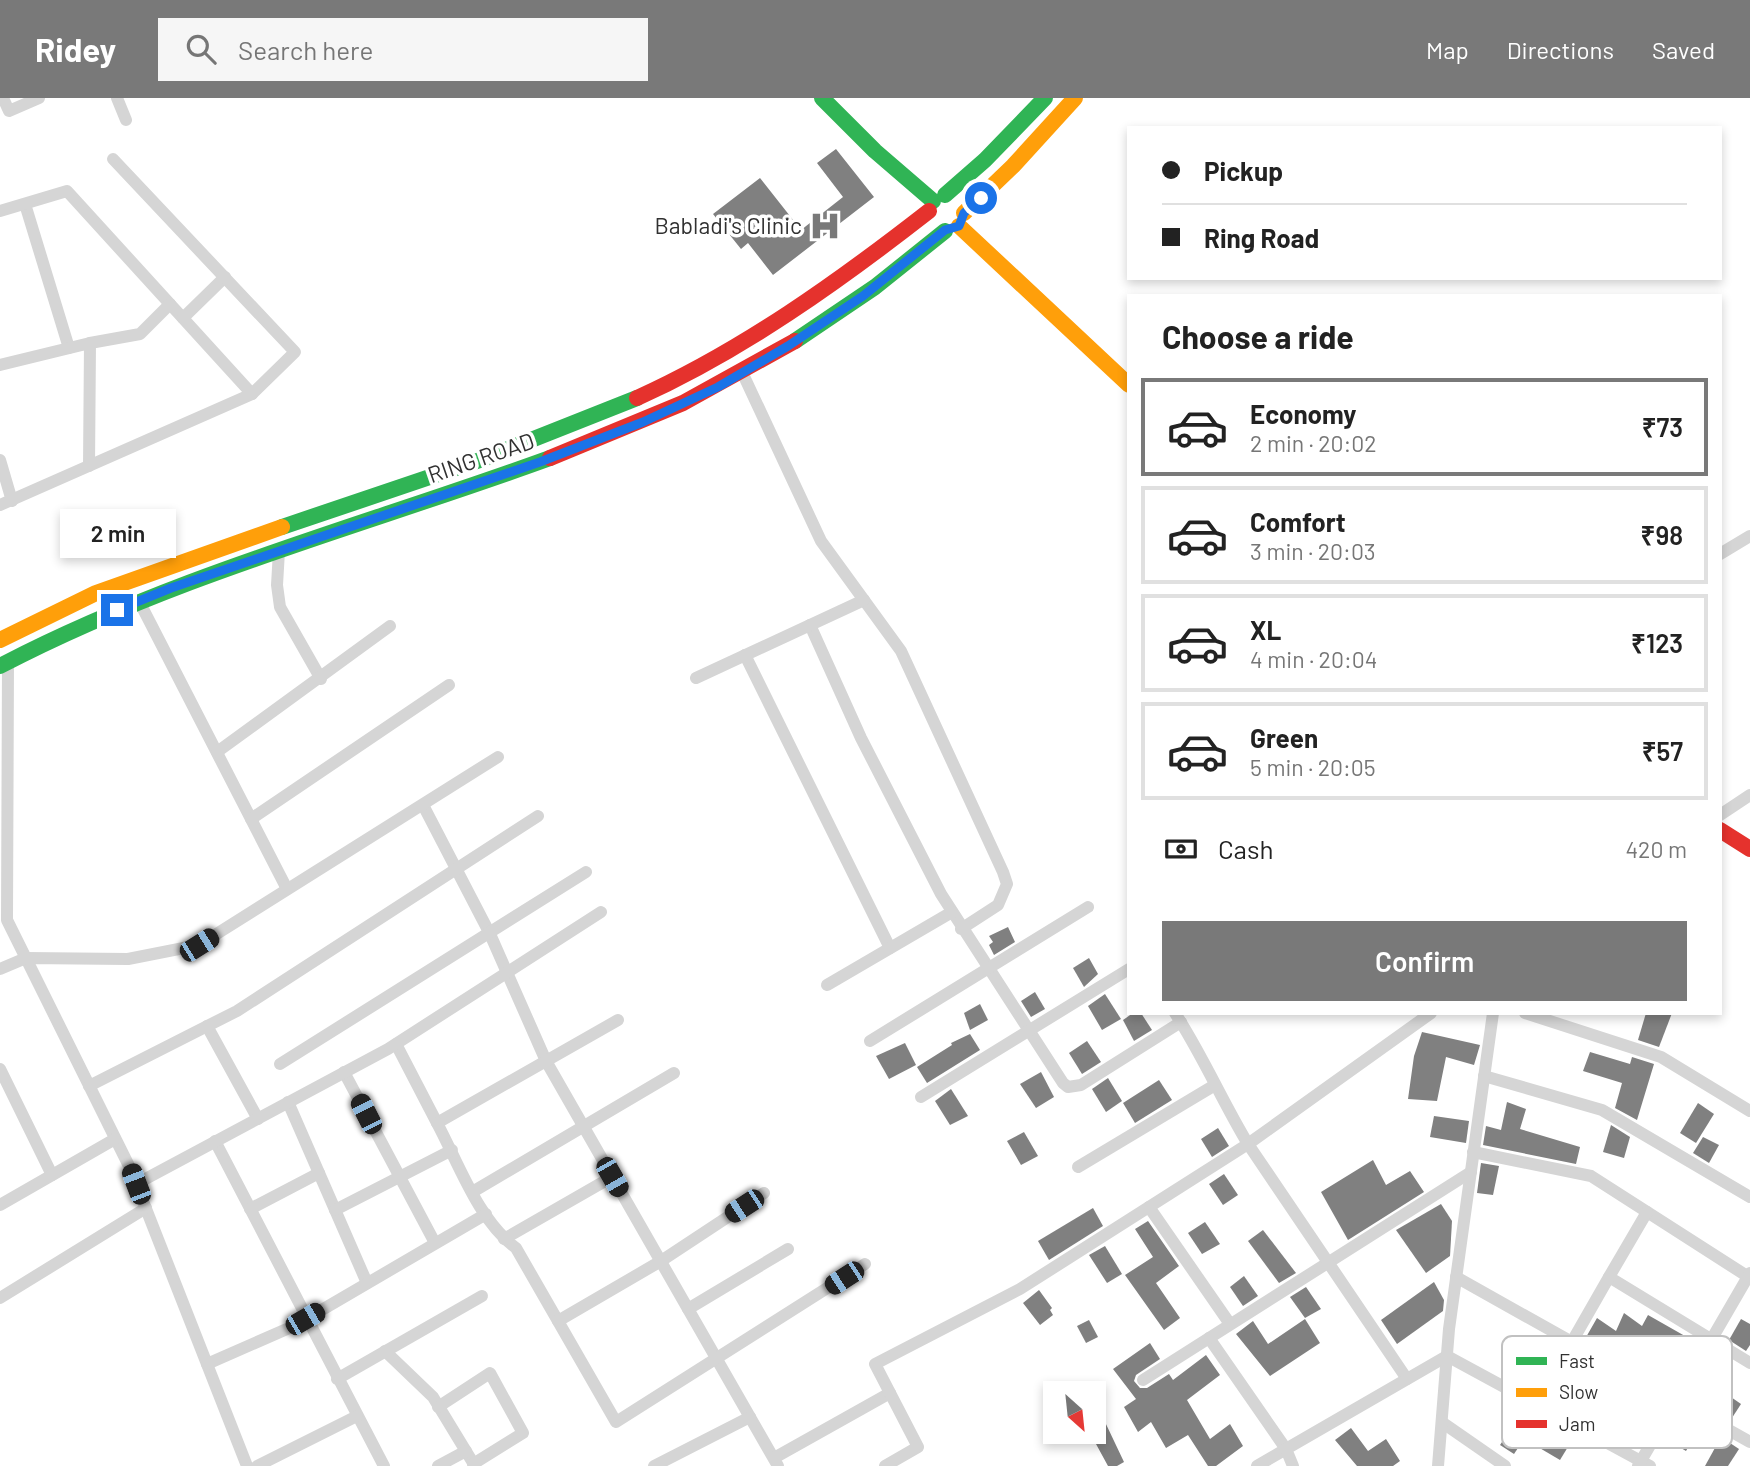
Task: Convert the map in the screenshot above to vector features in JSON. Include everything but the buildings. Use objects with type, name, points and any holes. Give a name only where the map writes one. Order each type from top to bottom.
[{"type":"main road","points":[[822,98],[875,151],[936,202]]},
{"type":"main road","name":"RING ROAD","points":[[0,640],[70,604],[142,573],[411,483],[550,433],[658,389],[712,360],[812,299],[985,160],[1045,98]]},
{"type":"main road","name":"RING ROAD","points":[[4,664],[139,601],[566,452],[643,422],[743,372],[863,296],[956,223],[1075,98]]},
{"type":"main road","points":[[936,202],[957,198],[956,223]]},
{"type":"main road","points":[[936,202],[931,222],[956,223],[1127,383]]},
{"type":"main road","points":[[1722,831],[1750,849]]},
{"type":"street","points":[[3,98],[9,111],[39,98]]},
{"type":"street","points":[[117,98],[126,120]]},
{"type":"street","points":[[0,460],[6,503],[252,394],[295,352],[113,159]]},
{"type":"street","points":[[0,211],[67,191],[252,394]]},
{"type":"street","points":[[25,204],[69,348]]},
{"type":"street","points":[[183,318],[225,277]]},
{"type":"street","points":[[0,365],[140,334],[170,304]]},
{"type":"street","points":[[89,466],[90,344]]},
{"type":"street","points":[[743,372],[821,541],[901,651],[1007,884],[998,905],[961,929]]},
{"type":"street","points":[[1722,553],[1750,536]]},
{"type":"street","points":[[279,551],[277,585],[280,607],[321,679]]},
{"type":"street","points":[[696,678],[864,600]]},
{"type":"street","points":[[139,601],[287,890]]},
{"type":"street","points":[[810,625],[862,738],[961,929],[1031,1030],[1063,1083],[1075,1087],[1178,1018],[1206,1063],[1215,1085],[1248,1144],[1407,1379]]},
{"type":"street","points":[[217,752],[321,679],[390,626]]},
{"type":"street","points":[[744,655],[890,948]]},
{"type":"street","points":[[4,664],[7,920],[136,1184],[247,1466]]},
{"type":"street","points":[[251,819],[449,685]]},
{"type":"street","points":[[0,969],[26,958],[128,960],[199,945],[498,757]]},
{"type":"street","points":[[1722,814],[1750,795]]},
{"type":"street","points":[[423,805],[490,934],[546,1061],[776,1462],[890,1393]]},
{"type":"street","points":[[89,1086],[248,1003],[538,816]]},
{"type":"street","points":[[280,1064],[586,872]]},
{"type":"street","points":[[870,1041],[1088,907]]},
{"type":"street","points":[[136,1184],[396,1044],[601,912]]},
{"type":"street","points":[[827,985],[952,912]]},
{"type":"street","points":[[921,1097],[1127,970]]},
{"type":"street","points":[[885,1466],[918,1447],[875,1364],[1020,1289],[1248,1144],[1428,1015]]},
{"type":"street","points":[[1438,1466],[1456,1276],[1493,1015]]},
{"type":"street","points":[[1531,1015],[1661,1057],[1750,1111]]},
{"type":"street","points":[[437,1123],[618,1020]]},
{"type":"street","points":[[207,1026],[258,1119]]},
{"type":"street","points":[[396,1044],[486,1214],[504,1238],[516,1248],[616,1422],[865,1264]]},
{"type":"street","points":[[0,1069],[52,1175]]},
{"type":"street","points":[[344,1072],[398,1178],[436,1243]]},
{"type":"street","points":[[474,1191],[674,1073]]},
{"type":"street","points":[[1484,1076],[1602,1110],[1750,1197]]},
{"type":"street","points":[[1077,1167],[1215,1085]]},
{"type":"street","points":[[288,1102],[367,1283]]},
{"type":"street","points":[[0,1205],[115,1139]]},
{"type":"street","points":[[215,1141],[305,1319],[384,1466]]},
{"type":"street","points":[[335,1210],[452,1150]]},
{"type":"street","points":[[1474,1152],[1591,1176],[1749,1276],[1714,1336]]},
{"type":"street","points":[[250,1209],[319,1172]]},
{"type":"street","points":[[1143,1380],[1471,1172]]},
{"type":"street","points":[[504,1238],[612,1177]]},
{"type":"street","points":[[558,1321],[661,1261],[764,1193]]},
{"type":"street","points":[[1149,1207],[1230,1324]]},
{"type":"street","points":[[0,1298],[146,1208]]},
{"type":"street","points":[[1575,1336],[1647,1212]]},
{"type":"street","points":[[207,1364],[305,1319],[486,1214]]},
{"type":"street","points":[[688,1310],[788,1249]]},
{"type":"street","points":[[1456,1276],[1561,1336]]},
{"type":"street","points":[[1609,1277],[1707,1336]]},
{"type":"street","points":[[337,1379],[482,1296]]},
{"type":"street","points":[[1209,1338],[1286,1449],[1293,1466]]},
{"type":"street","points":[[385,1351],[433,1397],[438,1407],[474,1465],[523,1433],[489,1373],[438,1407]]},
{"type":"street","points":[[1732,1352],[1750,1363]]},
{"type":"street","points":[[1257,1466],[1447,1356]]},
{"type":"street","points":[[1447,1356],[1502,1386]]},
{"type":"street","points":[[257,1466],[358,1416]]},
{"type":"street","points":[[654,1466],[750,1418]]},
{"type":"street","points":[[1443,1423],[1505,1466]]},
{"type":"street","points":[[1732,1432],[1750,1442]]},
{"type":"street","points":[[1614,1448],[1643,1464],[1651,1448]]},
{"type":"street","points":[[438,1466],[466,1451]]},
{"type":"traffic: fast","points":[[822,98],[875,151],[933,201]]},
{"type":"traffic: fast","points":[[945,195],[985,160],[1045,98]]},
{"type":"traffic: fast","points":[[795,341],[875,287],[945,231]]},
{"type":"traffic: fast","points":[[282,527],[483,459],[637,398]]},
{"type":"traffic: fast","points":[[0,666],[66,634],[202,578],[550,458]]},
{"type":"traffic: slow","points":[[964,213],[1013,166],[1075,98]]},
{"type":"traffic: slow","points":[[959,226],[1127,383]]},
{"type":"traffic: slow","points":[[0,640],[96,593],[282,527]]},
{"type":"traffic: jam","points":[[637,398],[715,359],[789,313],[929,211]]},
{"type":"traffic: jam","points":[[550,458],[683,403],[795,341]]},
{"type":"traffic: jam","points":[[1722,831],[1750,849]]},
{"type":"place","name":"Babladi's Clinic","points":[[825,226]]},
{"type":"route","points":[[117,610],[171,588],[540,462],[643,422],[718,387],[788,346],[863,296],[945,230],[953,230],[959,226],[964,213],[981,198]]}]
